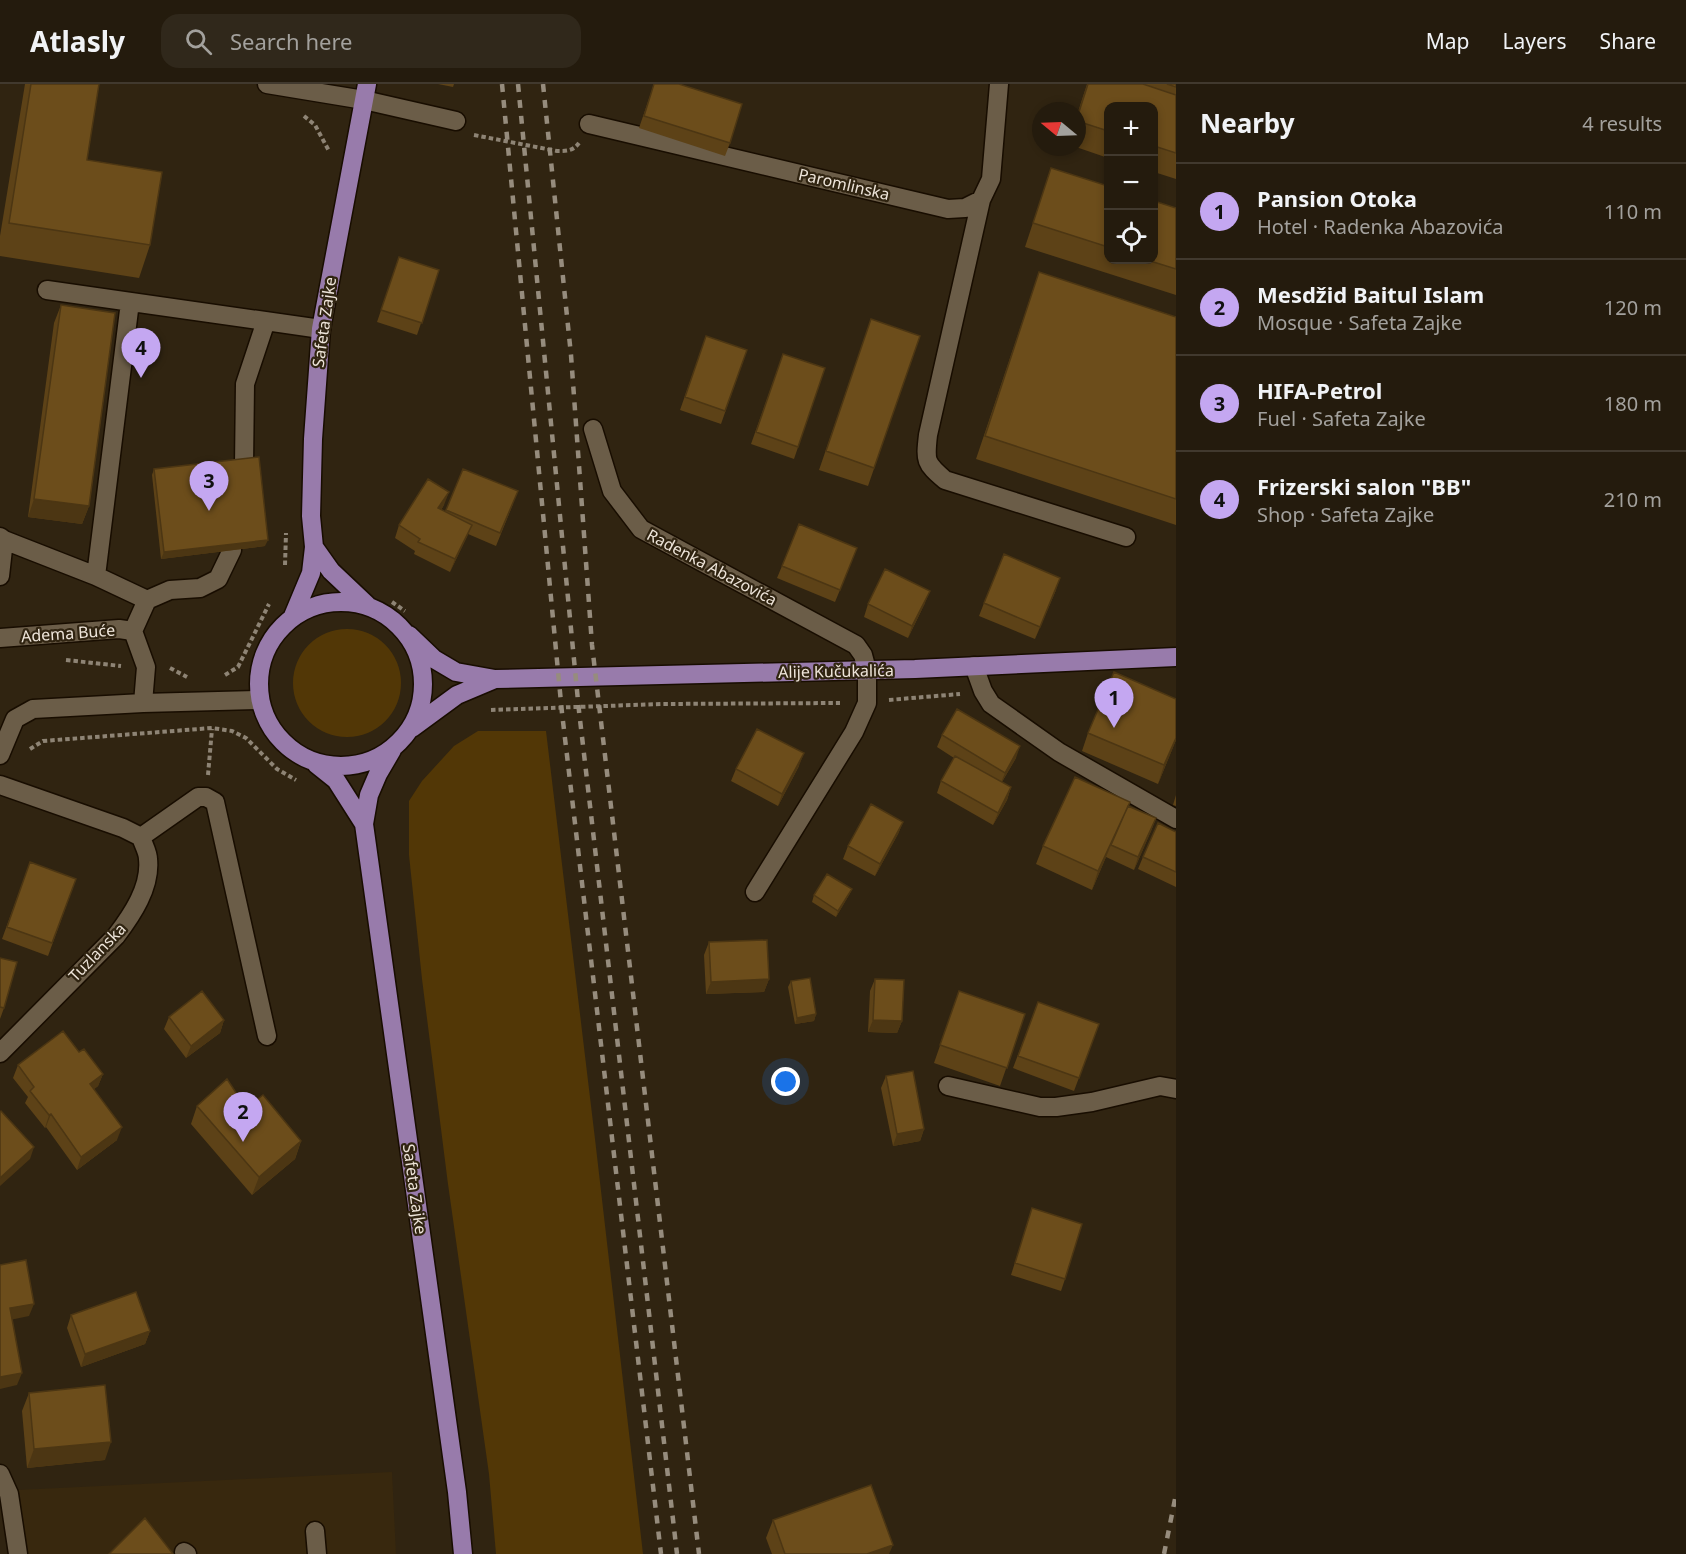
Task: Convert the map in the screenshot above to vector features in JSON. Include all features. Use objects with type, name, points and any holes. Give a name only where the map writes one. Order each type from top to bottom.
[{"type":"main road","name":"Safeta Zajke","points":[[293,616],[311,573],[314,547],[311,516],[313,439],[321,329],[365,92]]},
{"type":"main road","points":[[314,547],[331,571],[375,601],[409,635],[420,658],[424,682],[421,706],[411,729],[392,750],[367,763],[340,767],[312,761],[288,748],[270,726],[260,700],[259,677],[264,654],[276,633],[293,616],[316,605],[342,601],[375,601]]},
{"type":"main road","name":"Alije Kučukalića","points":[[409,635],[434,659],[456,672],[495,679],[867,670],[1176,657]]},
{"type":"main road","name":"Alije Kučukalića","points":[[411,729],[457,694],[495,679]]},
{"type":"main road","name":"Safeta Zajke","points":[[392,750],[369,795],[364,824],[454,1468],[463,1554]]},
{"type":"main road","name":"Safeta Zajke","points":[[312,761],[336,780],[364,824]]},
{"type":"street","points":[[267,84],[365,92],[456,121]]},
{"type":"street","points":[[999,84],[991,179],[981,200],[928,435],[926,457],[932,469],[945,480],[1126,537]]},
{"type":"street","name":"Paromlinska","points":[[589,124],[948,209],[965,208],[981,200]]},
{"type":"street","points":[[47,290],[321,329]]},
{"type":"street","points":[[96,576],[130,302]]},
{"type":"street","points":[[244,465],[245,384],[266,321]]},
{"type":"street","name":"Radenka Abazovića","points":[[592,429],[612,491],[641,529],[856,645],[863,655],[867,670]]},
{"type":"street","points":[[0,576],[2,539],[96,576],[147,600]]},
{"type":"street","points":[[133,631],[147,600],[170,591],[200,588],[218,579],[232,550]]},
{"type":"street","name":"Adema Buće","points":[[0,638],[98,630],[133,631],[146,667],[143,703]]},
{"type":"street","points":[[974,666],[990,704],[1059,752],[1176,819]]},
{"type":"street","points":[[755,892],[854,732],[867,703],[867,670]]},
{"type":"street","points":[[0,755],[15,719],[33,709],[260,700]]},
{"type":"street","points":[[0,785],[123,828],[141,837],[198,797],[206,797],[215,802],[267,1036]]},
{"type":"street","name":"Tuzlanska","points":[[0,1053],[116,936],[132,914],[146,883],[147,875],[148,859],[141,837]]},
{"type":"street","points":[[948,1086],[1040,1107],[1092,1102],[1160,1086],[1176,1089]]},
{"type":"street","points":[[0,1474],[9,1494],[18,1554]]},
{"type":"street","points":[[315,1531],[317,1554]]},
{"type":"path","points":[[456,121],[460,132],[557,151],[574,149],[589,124]]},
{"type":"path","points":[[285,567],[286,546]]},
{"type":"path","points":[[375,601],[403,609],[410,617]]},
{"type":"path","points":[[217,681],[237,667],[270,603]]},
{"type":"path","points":[[57,658],[113,665],[164,666],[195,681]]},
{"type":"path","points":[[482,713],[493,709],[538,707],[867,703],[983,692]]},
{"type":"path","points":[[206,797],[212,729]]},
{"type":"path","points":[[27,753],[31,747],[43,741],[212,729],[232,731],[246,738],[277,769],[300,783]]},
{"type":"shaded area","points":[[347,629],[357,630],[377,638],[385,645],[392,653],[400,673],[400,693],[392,713],[385,721],[377,728],[357,736],[347,737],[337,736],[317,728],[309,721],[302,713],[294,693],[293,683],[294,673],[302,653],[309,645],[317,638],[337,630]]},
{"type":"shaded area","points":[[478,731],[546,731],[643,1554],[496,1554],[489,1474],[448,1184],[409,855],[409,801],[422,781],[454,746]]},
{"type":"shaded area","points":[[392,1472],[396,1554],[21,1554],[18,1490]]},
{"type":"building","points":[[31,84],[99,84],[87,160],[162,172],[150,245],[9,223]]},
{"type":"building","points":[[654,84],[679,84],[742,104],[730,143],[644,116]]},
{"type":"building","points":[[1088,84],[1143,84],[1176,95],[1176,153],[1158,147],[1158,102],[1104,102],[1104,130],[1086,124],[1086,102],[1082,102]]},
{"type":"building","points":[[1051,168],[1104,185],[1104,246],[1033,223]]},
{"type":"building","points":[[1158,202],[1176,208],[1176,269],[1158,263]]},
{"type":"building","points":[[399,257],[439,270],[422,323],[381,310]]},
{"type":"building","points":[[1039,272],[1176,317],[1176,499],[985,436]]},
{"type":"building","points":[[61,305],[115,313],[89,506],[34,499]]},
{"type":"building","points":[[871,319],[920,336],[874,468],[826,451]]},
{"type":"building","points":[[706,336],[747,350],[725,411],[685,397]]},
{"type":"building","points":[[783,354],[825,368],[798,447],[756,432]]},
{"type":"building","points":[[259,457],[268,540],[164,552],[154,469]]},
{"type":"building","points":[[463,469],[518,491],[500,533],[446,510]]},
{"type":"building","points":[[428,479],[449,492],[438,508],[472,525],[455,559],[418,542],[420,539],[399,525]]},
{"type":"building","points":[[799,524],[857,548],[840,590],[782,566]]},
{"type":"building","points":[[1004,554],[1060,578],[1040,627],[984,603]]},
{"type":"building","points":[[885,569],[930,591],[912,626],[868,604]]},
{"type":"building","points":[[1114,672],[1176,699],[1176,738],[1164,765],[1088,733]]},
{"type":"building","points":[[957,709],[1020,746],[1005,773],[942,735]]},
{"type":"building","points":[[757,729],[804,753],[782,794],[736,769]]},
{"type":"building","points":[[955,756],[1011,787],[998,813],[941,781]]},
{"type":"building","points":[[1075,777],[1130,802],[1098,871],[1043,846]]},
{"type":"building","points":[[871,804],[903,822],[880,864],[848,846]]},
{"type":"building","points":[[1128,806],[1156,818],[1138,857],[1111,845]]},
{"type":"building","points":[[1158,823],[1176,832],[1176,872],[1143,857]]},
{"type":"building","points":[[30,862],[76,879],[52,943],[7,927]]},
{"type":"building","points":[[827,874],[852,889],[838,911],[814,895]]},
{"type":"building","points":[[767,940],[769,979],[711,982],[709,942]]},
{"type":"building","points":[[0,958],[17,962],[4,1008],[0,1007]]},
{"type":"building","points":[[810,978],[816,1014],[797,1018],[791,981]]},
{"type":"building","points":[[875,979],[904,980],[902,1021],[873,1020]]},
{"type":"building","points":[[202,991],[224,1020],[191,1046],[169,1017]]},
{"type":"building","points":[[959,991],[1025,1014],[1007,1068],[940,1045]]},
{"type":"building","points":[[1038,1002],[1099,1024],[1079,1078],[1018,1056]]},
{"type":"building","points":[[63,1031],[79,1052],[84,1049],[103,1074],[90,1084],[122,1127],[81,1157],[51,1114],[49,1115],[30,1091],[34,1087],[18,1065]]},
{"type":"building","points":[[913,1071],[924,1129],[897,1134],[886,1076]]},
{"type":"building","points":[[227,1079],[246,1108],[263,1095],[301,1141],[259,1177],[197,1106]]},
{"type":"building","points":[[0,1112],[34,1147],[0,1178]]},
{"type":"building","points":[[1032,1208],[1082,1224],[1065,1279],[1015,1263]]},
{"type":"building","points":[[26,1260],[34,1304],[10,1308],[22,1373],[0,1377],[0,1265]]},
{"type":"building","points":[[136,1292],[150,1331],[85,1354],[71,1315]]},
{"type":"building","points":[[105,1385],[111,1442],[34,1449],[29,1393]]},
{"type":"building","points":[[871,1485],[893,1545],[867,1554],[785,1554],[773,1520]]},
{"type":"building","points":[[145,1518],[173,1554],[109,1554]]},
{"type":"railway","points":[[502,84],[562,713],[661,1554]]},
{"type":"railway","points":[[518,84],[579,711],[677,1554]]},
{"type":"railway","points":[[543,84],[571,355],[592,645],[699,1554]]},
{"type":"railway","points":[[1164,1554],[1176,1494]]},
{"type":"place","name":"Frizerski salon \"BB\"","points":[[141,378]]},
{"type":"place","name":"HIFA-Petrol","points":[[209,511]]},
{"type":"place","name":"Pansion Otoka","points":[[1114,728]]},
{"type":"place","name":"Mesdžid Baitul Islam","points":[[243,1142]]}]
